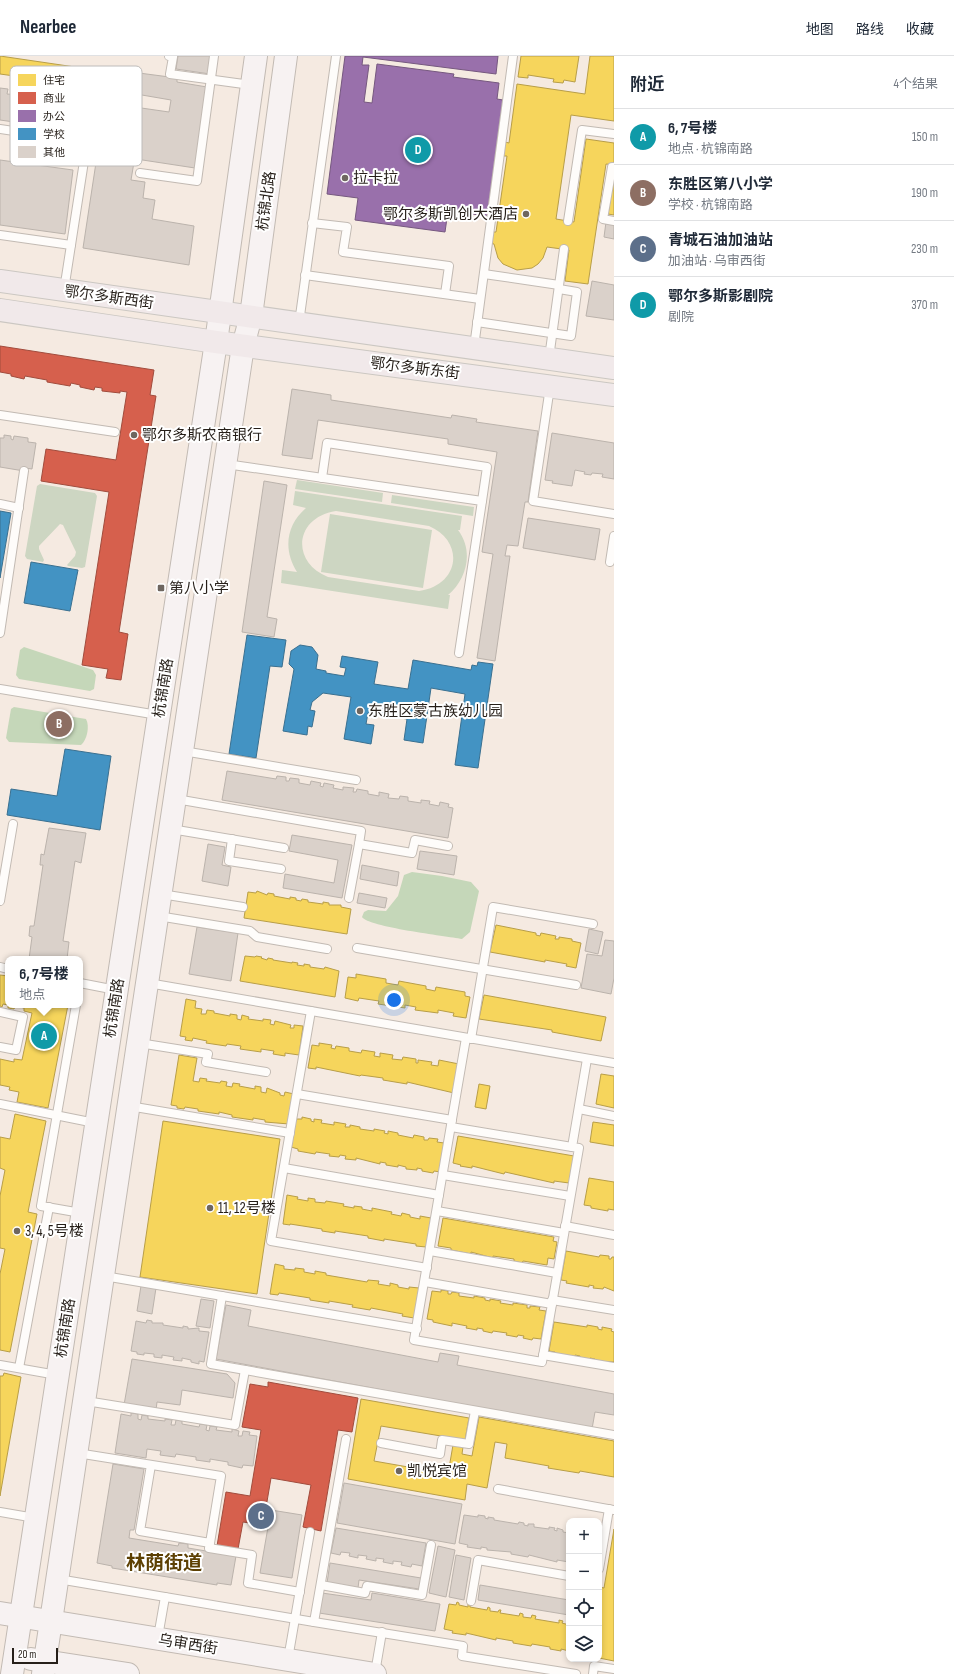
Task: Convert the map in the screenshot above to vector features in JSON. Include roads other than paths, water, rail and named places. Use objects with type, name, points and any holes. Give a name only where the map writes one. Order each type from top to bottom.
[{"type":"main road","name":"杭锦北路","points":[[216,342],[256,56]]},
{"type":"main road","name":"杭锦北路","points":[[243,346],[251,316],[286,56]]},
{"type":"main road","name":"鄂尔多斯西街","points":[[0,281],[219,313]]},
{"type":"main road","name":"鄂尔多斯西街","points":[[0,310],[216,342]]},
{"type":"main road","name":"鄂尔多斯东街","points":[[219,313],[251,316],[474,347],[614,368]]},
{"type":"main road","name":"鄂尔多斯东街","points":[[216,342],[614,395]]},
{"type":"main road","name":"杭锦南路","points":[[9,1661],[10,1615],[36,1518],[216,342]]},
{"type":"main road","name":"杭锦南路","points":[[44,1668],[243,346]]},
{"type":"main road","name":"乌审西街","points":[[10,1615],[375,1674]]},
{"type":"main road","points":[[9,1661],[44,1668],[128,1674]]},
{"type":"lane","points":[[169,56],[173,56],[170,74],[252,85]]},
{"type":"lane","points":[[140,173],[197,181],[214,56]]},
{"type":"lane","points":[[299,323],[336,56]]},
{"type":"lane","points":[[474,347],[513,56]]},
{"type":"lane","points":[[0,129],[10,130]]},
{"type":"lane","points":[[568,221],[582,130],[614,134]]},
{"type":"lane","points":[[64,290],[83,166]]},
{"type":"lane","points":[[614,167],[612,167],[603,219],[614,221]]},
{"type":"lane","points":[[312,223],[347,227],[343,252],[449,266],[445,294]]},
{"type":"lane","points":[[0,235],[71,245]]},
{"type":"lane","points":[[549,358],[564,249]]},
{"type":"lane","points":[[305,274],[480,299]]},
{"type":"lane","points":[[477,322],[571,336],[574,321],[578,292],[559,287],[484,274]]},
{"type":"lane","points":[[550,386],[533,501],[614,514]]},
{"type":"lane","points":[[0,414],[115,432]]},
{"type":"lane","points":[[322,478],[327,443],[487,467],[459,653]]},
{"type":"lane","points":[[225,463],[482,501]]},
{"type":"lane","points":[[0,633],[2,604],[24,471]]},
{"type":"lane","points":[[0,504],[19,508]]},
{"type":"lane","points":[[610,562],[614,536]]},
{"type":"lane","points":[[0,689],[159,715]]},
{"type":"lane","points":[[182,751],[356,780]]},
{"type":"lane","points":[[175,798],[361,831],[349,898]]},
{"type":"lane","points":[[0,901],[13,824]]},
{"type":"lane","points":[[170,829],[284,848]]},
{"type":"lane","points":[[232,839],[229,861],[281,869]]},
{"type":"lane","points":[[359,844],[412,853],[414,840],[448,846]]},
{"type":"lane","points":[[160,894],[243,907]]},
{"type":"lane","points":[[297,1094],[451,1124],[579,1148],[542,1362],[414,1340],[451,1124],[483,970],[493,907],[593,924]]},
{"type":"lane","points":[[157,916],[250,930],[257,936],[327,949]]},
{"type":"lane","points":[[357,948],[576,985]]},
{"type":"lane","points":[[147,983],[614,1063]]},
{"type":"lane","points":[[83,984],[116,990]]},
{"type":"lane","points":[[75,1008],[41,1206],[82,1214]]},
{"type":"lane","points":[[311,1011],[271,1242],[427,1268]]},
{"type":"lane","points":[[0,1012],[23,1017],[16,1050],[0,1047]]},
{"type":"lane","points":[[138,1043],[208,1054],[206,1062],[266,1072]]},
{"type":"lane","points":[[572,1147],[587,1059]]},
{"type":"lane","points":[[0,1104],[96,1124]]},
{"type":"lane","points":[[129,1106],[290,1133]]},
{"type":"lane","points":[[579,1109],[614,1116]]},
{"type":"lane","points":[[284,1168],[439,1195]]},
{"type":"lane","points":[[443,1175],[570,1196]]},
{"type":"lane","points":[[19,1368],[49,1207]]},
{"type":"lane","points":[[436,1211],[564,1230],[614,1235]]},
{"type":"lane","points":[[430,1251],[557,1273]]},
{"type":"lane","points":[[103,1275],[417,1329]]},
{"type":"lane","points":[[425,1282],[614,1310]]},
{"type":"lane","points":[[222,1296],[211,1364],[614,1435]]},
{"type":"lane","points":[[543,1355],[614,1367]]},
{"type":"lane","points":[[0,1365],[57,1375]]},
{"type":"lane","points":[[84,1401],[235,1425],[245,1370]]},
{"type":"lane","points":[[381,1443],[440,1454],[442,1440],[469,1444],[475,1411]]},
{"type":"lane","points":[[314,1622],[346,1439]]},
{"type":"lane","points":[[76,1453],[221,1476],[209,1548],[252,1556],[248,1583],[300,1592]]},
{"type":"lane","points":[[151,1465],[140,1532],[210,1543]]},
{"type":"lane","points":[[498,1489],[612,1509],[602,1555]]},
{"type":"lane","points":[[0,1512],[36,1518]]},
{"type":"lane","points":[[288,1660],[310,1532]]},
{"type":"lane","points":[[321,1585],[365,1593],[367,1586],[422,1595],[431,1545]]},
{"type":"lane","points":[[471,1601],[478,1560],[566,1575]]},
{"type":"lane","points":[[57,1578],[463,1646],[462,1656],[527,1670],[576,1674]]},
{"type":"lane","points":[[158,1639],[165,1596]]},
{"type":"lane","points":[[375,1674],[382,1632]]},
{"type":"lane","points":[[593,1674],[594,1666],[614,1669]]},
{"type":"place","name":"鄂尔多斯影剧院","points":[[418,150]]},
{"type":"place","name":"拉卡拉","points":[[345,178]]},
{"type":"place","name":"鄂尔多斯凯创大酒店","points":[[526,214]]},
{"type":"place","name":"鄂尔多斯农商银行","points":[[134,435]]},
{"type":"place","name":"第八小学","points":[[161,588]]},
{"type":"place","name":"东胜区蒙古族幼儿园","points":[[360,711]]},
{"type":"place","name":"东胜区第八小学","points":[[59,724]]},
{"type":"place","name":"6, 7号楼","points":[[44,1036]]},
{"type":"place","name":"11, 12号楼","points":[[210,1208]]},
{"type":"place","name":"3, 4, 5号楼","points":[[17,1231]]},
{"type":"place","name":"凯悦宾馆","points":[[399,1471]]},
{"type":"place","name":"青城石油加油站","points":[[261,1516]]},
{"type":"district","name":"林荫街道","points":[[164,1562]]}]
